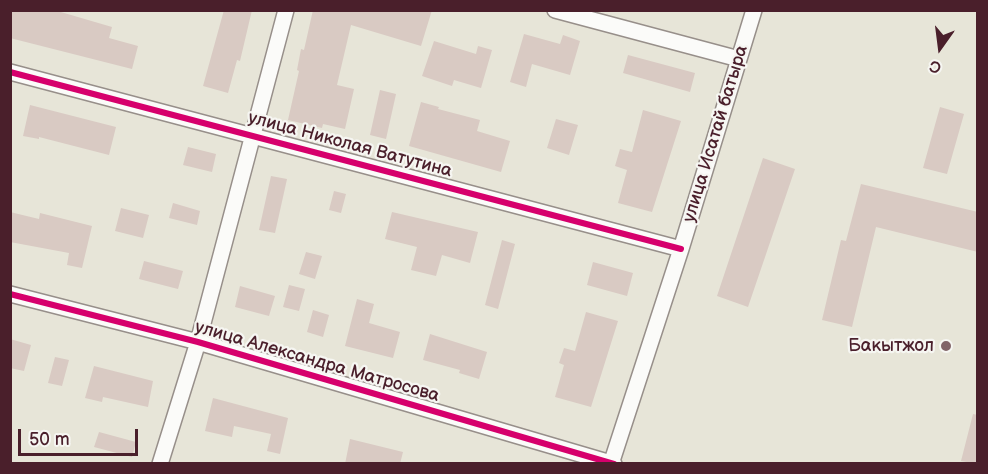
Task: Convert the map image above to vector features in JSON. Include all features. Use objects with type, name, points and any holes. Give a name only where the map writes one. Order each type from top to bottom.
[{"type":"street","points":[[160,464],[198,342],[286,10]]},
{"type":"street","points":[[555,10],[739,59]]},
{"type":"street","name":"улица Исатай батыра","points":[[612,463],[681,249],[754,10]]},
{"type":"street","name":"улица Николая Ватутина","points":[[10,72],[681,249]]},
{"type":"street","name":"улица Александра Матросова","points":[[10,294],[198,342],[612,463]]},
{"type":"building","points":[[10,10],[54,10],[112,27],[109,38],[138,46],[132,69],[10,38]]},
{"type":"building","points":[[224,10],[252,10],[240,61],[237,60],[228,93],[203,86]]},
{"type":"building","points":[[313,10],[432,10],[421,46],[351,25],[337,85],[354,89],[345,129],[323,124],[322,128],[288,120],[299,71],[297,70],[301,49],[304,50]]},
{"type":"building","points":[[524,34],[560,44],[563,35],[580,41],[570,75],[532,64],[526,87],[510,82]]},
{"type":"building","points":[[434,41],[476,54],[478,46],[492,50],[481,88],[454,80],[452,86],[422,76]]},
{"type":"building","points":[[628,55],[695,73],[690,92],[623,73]]},
{"type":"building","points":[[380,90],[396,94],[386,139],[370,135]]},
{"type":"building","points":[[421,102],[480,120],[477,131],[510,141],[501,172],[409,146]]},
{"type":"building","points":[[30,105],[116,127],[109,155],[39,137],[39,139],[23,136]]},
{"type":"building","points":[[940,107],[964,114],[947,174],[923,168]]},
{"type":"building","points":[[643,110],[681,121],[652,212],[618,203],[627,170],[615,166],[620,149],[632,152]]},
{"type":"building","points":[[556,119],[578,125],[569,155],[547,148]]},
{"type":"building","points":[[188,147],[216,154],[212,172],[183,165]]},
{"type":"building","points":[[763,158],[795,169],[748,307],[717,296]]},
{"type":"building","points":[[271,176],[287,179],[275,233],[259,230]]},
{"type":"building","points":[[861,184],[978,212],[978,252],[876,227],[852,327],[822,320],[841,240],[846,241]]},
{"type":"building","points":[[334,191],[346,194],[341,213],[329,210]]},
{"type":"building","points":[[173,203],[200,211],[197,225],[169,218]]},
{"type":"building","points":[[121,208],[149,215],[143,238],[115,231]]},
{"type":"building","points":[[10,212],[39,219],[40,213],[92,226],[82,268],[67,265],[69,253],[10,242]]},
{"type":"building","points":[[392,212],[478,232],[470,263],[442,255],[436,276],[411,270],[417,247],[385,239]]},
{"type":"building","points":[[502,240],[515,244],[498,309],[485,305]]},
{"type":"building","points":[[306,252],[322,256],[315,279],[299,274]]},
{"type":"building","points":[[144,261],[183,271],[178,289],[139,279]]},
{"type":"building","points":[[593,262],[633,273],[627,296],[587,285]]},
{"type":"building","points":[[289,285],[305,289],[299,311],[283,307]]},
{"type":"building","points":[[240,286],[275,296],[269,316],[235,307]]},
{"type":"building","points":[[357,299],[374,304],[369,323],[400,332],[393,358],[345,346]]},
{"type":"building","points":[[313,310],[329,315],[323,337],[307,332]]},
{"type":"building","points":[[586,312],[618,321],[591,407],[555,397],[564,365],[559,363],[564,348],[575,351]]},
{"type":"building","points":[[430,334],[487,352],[479,379],[459,373],[460,370],[423,360]]},
{"type":"building","points":[[10,339],[31,345],[24,371],[10,368]]},
{"type":"building","points":[[55,357],[69,360],[62,386],[48,383]]},
{"type":"building","points":[[94,366],[153,381],[148,407],[103,397],[102,402],[85,398]]},
{"type":"building","points":[[213,398],[288,418],[280,454],[267,451],[271,434],[234,426],[232,437],[205,431]]},
{"type":"building","points":[[973,414],[978,415],[978,464],[961,461]]},
{"type":"building","points":[[99,432],[136,442],[132,457],[94,447]]},
{"type":"building","points":[[350,439],[403,452],[400,464],[345,464]]},
{"type":"cycle path","points":[[10,72],[681,249]]},
{"type":"cycle path","points":[[10,294],[198,342],[614,464]]},
{"type":"place","name":"Бакытжол","points":[[946,346]]}]
